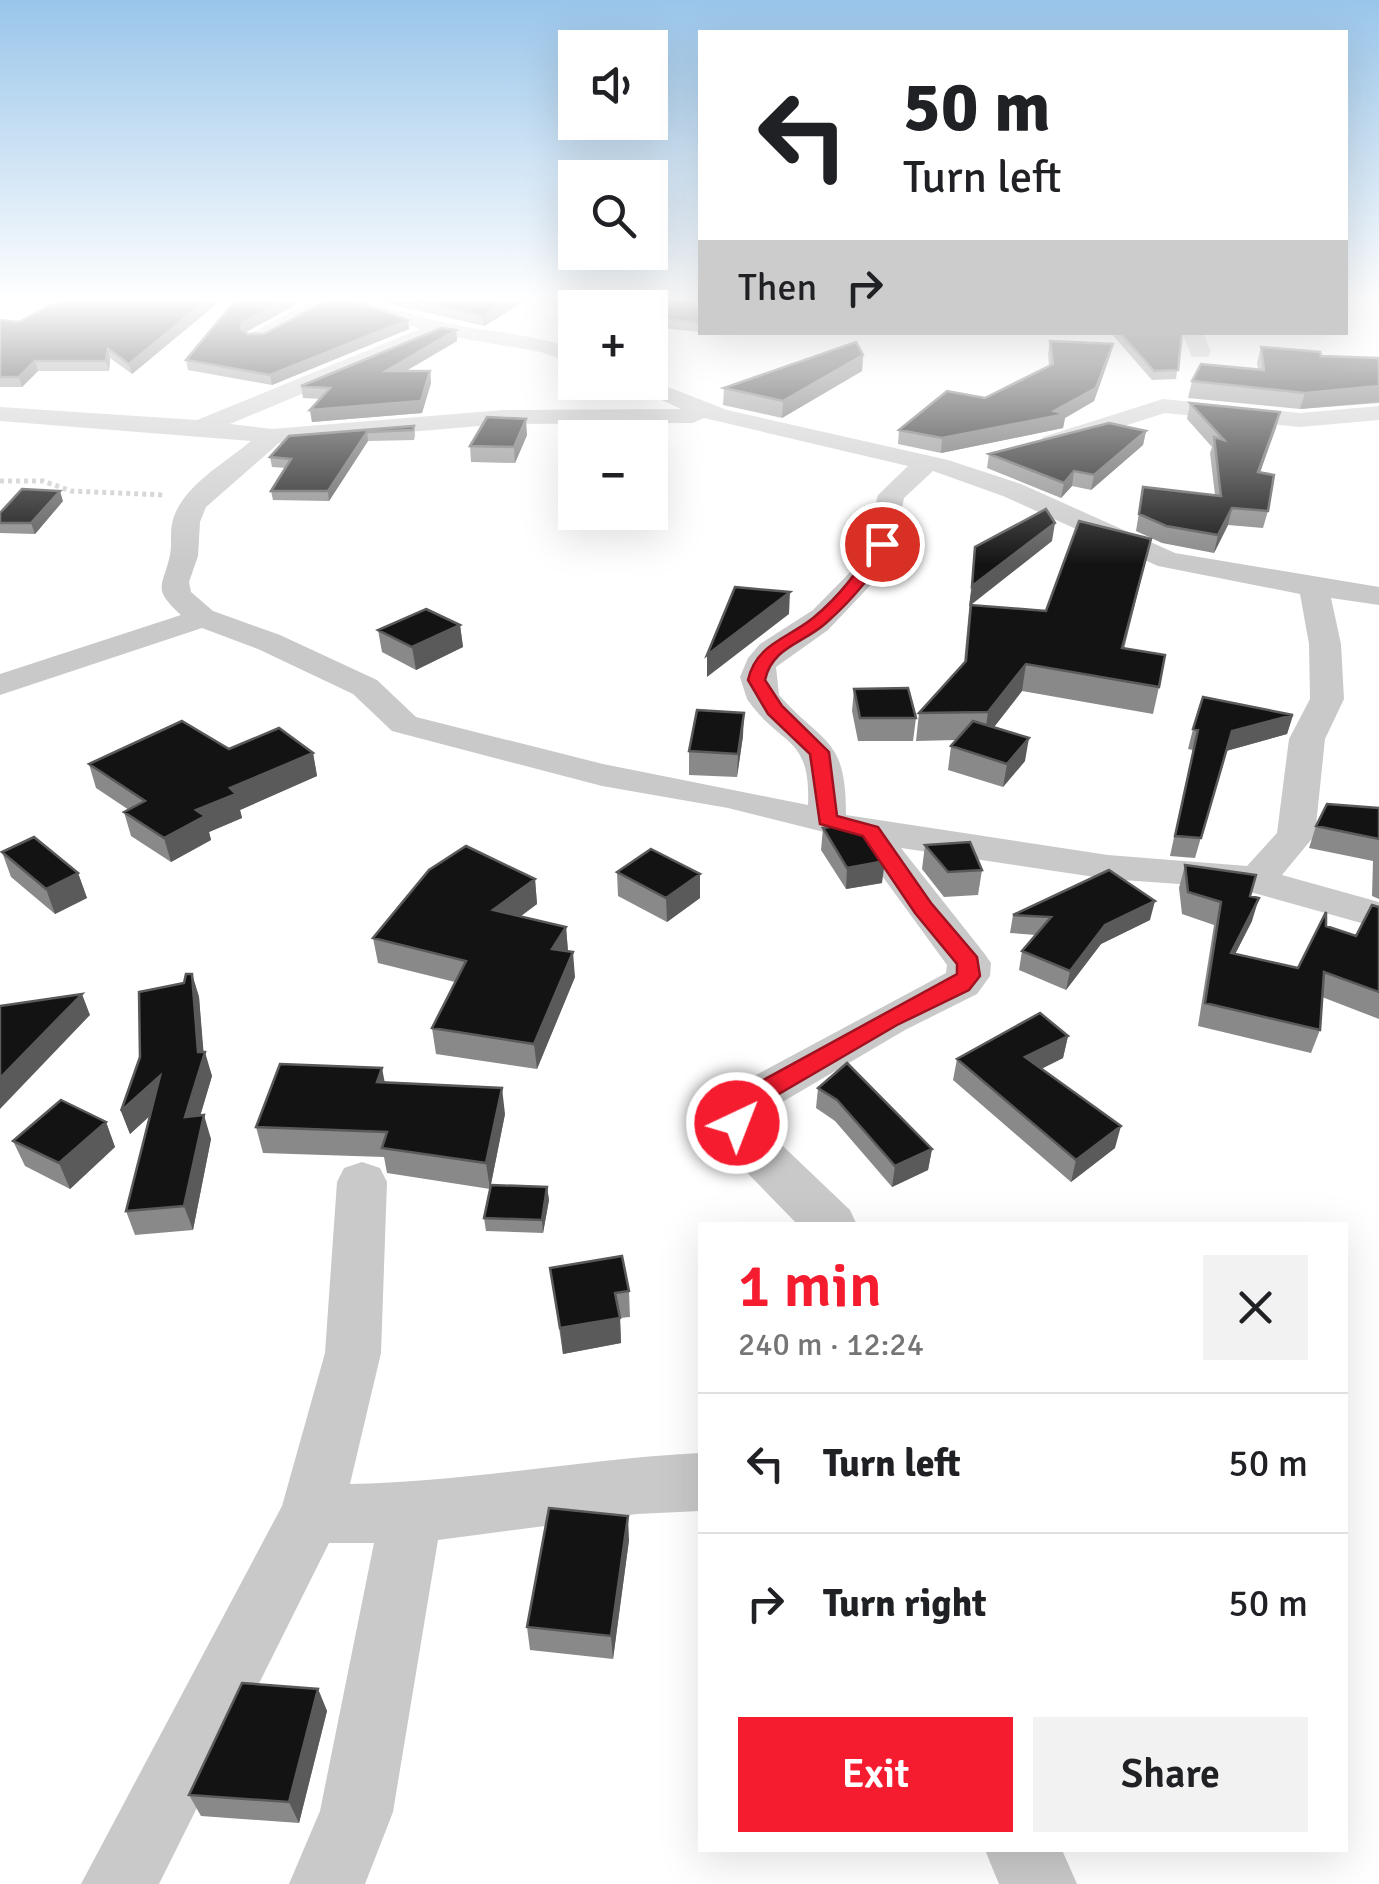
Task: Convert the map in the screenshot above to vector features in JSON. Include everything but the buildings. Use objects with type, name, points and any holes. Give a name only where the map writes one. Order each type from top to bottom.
[{"type":"street","points":[[201,428],[294,389]]},
{"type":"street","points":[[668,395],[720,416],[933,464],[1028,497],[1136,550],[1216,571],[1379,596]]},
{"type":"street","points":[[1035,445],[1163,406],[1300,420],[1379,413]]},
{"type":"street","points":[[0,414],[272,436],[504,417],[720,416]]},
{"type":"street","points":[[272,436],[194,503],[186,522],[184,556],[174,582],[177,595],[202,618],[365,687],[404,724],[602,775],[849,826],[1108,867],[1256,880],[1379,915]]},
{"type":"street","points":[[829,1222],[742,1136],[736,1115],[746,1102],[889,1019],[960,984],[968,976],[969,962],[849,826],[820,752],[762,694],[756,680],[759,668],[775,648],[818,623],[868,571],[886,533],[891,495],[933,464],[980,456]]},
{"type":"street","points":[[1256,880],[1296,835],[1308,739],[1328,699],[1325,644],[1314,588]]},
{"type":"street","points":[[0,686],[202,618]]},
{"type":"street","points":[[119,1884],[311,1514],[353,1353],[362,1182]]},
{"type":"street","points":[[311,1514],[412,1512],[698,1482]]},
{"type":"street","points":[[327,1884],[356,1812],[412,1512]]},
{"type":"street","points":[[1023,1852],[1039,1884]]},
{"type":"path","points":[[0,481],[48,482],[63,490],[171,495],[194,503]]},
{"type":"route","points":[[737,1123],[736,1115],[746,1102],[889,1019],[960,984],[968,976],[969,962],[923,908],[870,832],[827,820],[826,773],[820,752],[774,710],[756,680],[759,668],[775,648],[818,623],[868,571],[882,544]]}]
